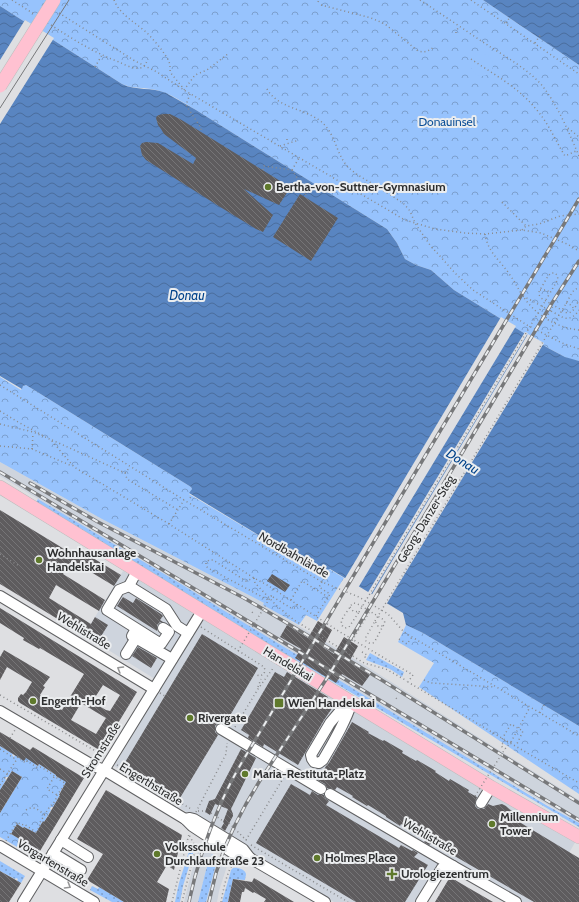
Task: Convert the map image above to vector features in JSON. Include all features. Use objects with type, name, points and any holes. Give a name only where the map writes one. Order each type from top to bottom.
[{"type":"main road","points":[[0,70],[44,0]]},
{"type":"main road","points":[[0,86],[56,6]]},
{"type":"main road","name":"Handelskai","points":[[0,487],[279,658],[347,709],[491,787],[579,837]]},
{"type":"street","points":[[137,571],[129,586],[119,590],[116,599],[107,610],[172,659]]},
{"type":"street","points":[[129,586],[166,609],[177,626],[188,633]]},
{"type":"street","name":"Wehlistraße","points":[[0,596],[154,689]]},
{"type":"street","name":"Stromstraße","points":[[23,902],[202,611]]},
{"type":"street","points":[[136,633],[161,644],[169,632],[163,628]]},
{"type":"street","points":[[126,654],[136,633]]},
{"type":"street","points":[[319,754],[347,709]]},
{"type":"street","name":"Engerthstraße","points":[[0,711],[104,770],[185,819],[192,826],[239,857],[250,858]]},
{"type":"street","points":[[221,729],[321,789]]},
{"type":"street","points":[[478,800],[491,787]]},
{"type":"street","name":"Wehlistraße","points":[[330,794],[516,902]]},
{"type":"street","name":"Engerthstraße","points":[[185,819],[194,819],[243,849],[250,858],[324,902]]},
{"type":"street","points":[[61,840],[88,857]]},
{"type":"street","name":"Vorgartenstraße","points":[[1,847],[94,902]]},
{"type":"street","points":[[53,853],[81,870]]},
{"type":"street","points":[[422,902],[442,868],[447,865],[453,866]]},
{"type":"path","points":[[12,0],[35,14]]},
{"type":"path","points":[[114,0],[116,6],[123,14],[147,33],[158,46],[171,64],[170,72],[184,90]]},
{"type":"path","points":[[420,0],[516,64],[537,81],[544,88],[566,126],[579,156]]},
{"type":"path","points":[[471,0],[579,74]]},
{"type":"path","points":[[321,5],[371,18],[385,24],[418,51],[427,51],[434,47]]},
{"type":"path","points":[[56,6],[135,61],[157,72],[190,94],[405,220],[435,229],[458,232],[485,234],[522,230],[541,233],[579,251]]},
{"type":"path","points":[[506,24],[510,17]]},
{"type":"path","points":[[47,22],[76,41],[102,55],[135,68],[141,68],[144,66],[148,59]]},
{"type":"path","points":[[456,33],[460,26]]},
{"type":"path","points":[[534,43],[541,34]]},
{"type":"path","points":[[184,90],[196,75],[207,70],[229,53]]},
{"type":"path","points":[[94,67],[102,55]]},
{"type":"path","points":[[471,59],[515,89],[536,109],[548,126],[564,156],[577,151]]},
{"type":"path","points":[[267,89],[279,102],[311,115],[322,122],[332,135],[342,159],[349,168],[404,204],[410,210],[415,223],[425,238],[462,280],[478,294],[534,328],[562,343],[579,349]]},
{"type":"path","points":[[190,94],[186,105],[201,128],[201,132]]},
{"type":"path","points":[[566,126],[579,137]]},
{"type":"path","points":[[280,146],[299,140]]},
{"type":"path","points":[[292,170],[299,157]]},
{"type":"path","points":[[263,170],[264,166],[292,170],[306,192],[305,197]]},
{"type":"path","points":[[502,202],[526,226]]},
{"type":"path","points":[[522,230],[526,226],[539,224],[560,216],[579,214]]},
{"type":"path","points":[[485,234],[487,244],[496,260],[512,276],[531,308],[562,327],[579,330]]},
{"type":"path","name":"Georg-Danzer-Steg","points":[[350,607],[341,622],[344,627],[347,628],[359,612],[558,279],[556,274],[553,273],[550,275],[541,289]]},
{"type":"path","name":"Georg-Danzer-Steg","points":[[383,626],[373,643],[366,641],[366,637],[375,621],[575,288],[579,288]]},
{"type":"path","points":[[549,292],[541,289],[539,293],[541,298],[567,313],[571,312],[579,300]]},
{"type":"path","points":[[523,296],[562,317],[567,318],[574,316],[579,310]]},
{"type":"path","points":[[567,303],[574,308]]},
{"type":"path","points":[[546,318],[553,305]]},
{"type":"path","name":"Nordbahnlände","points":[[0,385],[184,500],[322,582],[359,597],[388,614],[404,632],[579,736]]},
{"type":"path","points":[[0,411],[52,440],[74,467]]},
{"type":"path","points":[[0,424],[33,432],[125,473],[127,479],[178,510]]},
{"type":"path","points":[[32,449],[33,432]]},
{"type":"path","points":[[0,446],[32,449],[74,467],[169,524],[353,640],[413,675],[408,682]]},
{"type":"path","points":[[125,473],[130,466]]},
{"type":"path","points":[[169,524],[184,500]]},
{"type":"path","points":[[0,554],[19,566]]},
{"type":"path","points":[[254,578],[246,581],[212,560],[208,560],[206,563],[208,568],[268,600]]},
{"type":"path","points":[[254,578],[255,583],[276,605],[294,620],[364,663],[386,669],[579,783]]},
{"type":"path","points":[[291,600],[302,581],[328,597]]},
{"type":"path","points":[[316,616],[330,594],[319,587],[322,582]]},
{"type":"path","points":[[238,651],[271,596],[291,608],[295,608],[297,604]]},
{"type":"path","points":[[359,612],[353,611],[350,607],[352,604],[354,603],[370,611],[384,620],[385,623],[383,626],[378,626],[375,621]]},
{"type":"path","points":[[350,644],[370,611]]},
{"type":"path","points":[[323,627],[326,623]]},
{"type":"path","points":[[210,634],[264,667],[264,674],[261,676],[257,675]]},
{"type":"path","points":[[399,639],[407,644],[412,637]]},
{"type":"path","points":[[362,652],[367,655],[365,657],[364,656]]},
{"type":"path","points":[[196,812],[226,754],[227,742],[230,735],[279,658]]},
{"type":"path","points":[[258,689],[261,679]]},
{"type":"path","points":[[424,680],[430,683],[496,687]]},
{"type":"path","points":[[0,695],[196,812],[205,810]]},
{"type":"path","points":[[540,713],[544,706]]},
{"type":"path","points":[[478,800],[505,748],[511,742],[530,707]]},
{"type":"path","points":[[505,748],[501,746],[511,724],[523,731],[516,746]]},
{"type":"path","points":[[1,847],[17,822],[22,825],[24,824],[36,832],[50,806],[54,804],[59,791],[62,790],[66,784],[54,777],[53,774],[40,767],[38,768],[27,761],[26,763],[18,758],[14,758],[2,749]]},
{"type":"path","points":[[0,786],[18,758]]},
{"type":"path","points":[[0,768],[8,774]]},
{"type":"path","points":[[246,841],[289,770]]},
{"type":"path","points":[[54,777],[47,789],[57,795]]},
{"type":"path","points":[[26,810],[34,807],[45,815]]},
{"type":"path","points":[[211,813],[223,821]]},
{"type":"path","points":[[229,823],[246,841],[348,902]]},
{"type":"path","points":[[172,902],[189,835],[194,844],[195,851],[182,902]]},
{"type":"path","points":[[440,840],[445,844]]},
{"type":"path","points":[[221,902],[231,866],[239,857]]},
{"type":"shaded area","points":[[0,462],[102,519],[264,603],[264,605],[366,666],[579,800],[579,823],[0,476]]},
{"type":"shaded area","points":[[123,571],[577,839],[541,902],[520,902],[444,858],[416,902],[334,902],[218,832],[114,766],[163,684],[84,635]]},
{"type":"shaded area","points":[[200,846],[212,854],[206,870],[198,902],[184,902],[192,870]]},
{"type":"shaded area","points":[[218,857],[228,863],[217,902],[206,902]]},
{"type":"green space","name":"Donauinsel","points":[[0,0],[483,0],[579,65],[579,361],[572,360],[548,348],[454,290],[431,270],[416,265],[405,259],[397,243],[387,229],[177,98],[156,90],[130,87],[122,84],[0,6]]},
{"type":"green space","points":[[482,54],[490,57],[493,65],[490,73],[482,76],[474,73],[471,65],[474,57]]},
{"type":"green space","points":[[0,377],[21,390],[23,386],[26,385],[191,487],[192,489],[189,494],[316,570],[329,569],[344,578],[317,621],[306,615],[299,625],[263,605],[264,603],[102,519],[0,462]]},
{"type":"green space","points":[[38,499],[546,805],[579,823],[579,827],[272,646],[36,502]]},
{"type":"green space","points":[[406,625],[423,633],[579,726],[579,794],[419,687],[434,663],[398,642]]},
{"type":"green space","points":[[370,653],[404,672],[402,677],[390,669],[366,660]]},
{"type":"green space","points":[[0,746],[13,754],[12,755],[14,757],[15,755],[26,757],[38,766],[39,764],[56,775],[58,778],[59,776],[67,781],[53,807],[51,807],[51,810],[44,822],[42,822],[37,834],[17,824],[11,834],[40,851],[36,858],[0,837],[0,813],[22,777],[12,771],[8,777],[6,777],[6,780],[0,790]]},
{"type":"green space","points":[[191,845],[194,850],[183,886],[180,902],[175,902],[179,883]]},
{"type":"green space","points":[[212,854],[218,857],[206,902],[198,902],[206,870]]},
{"type":"green space","points":[[0,861],[25,876],[21,883],[17,881],[18,879],[15,879],[0,871]]},
{"type":"green space","points":[[63,862],[79,874],[76,878],[79,882],[78,883],[57,871]]},
{"type":"green space","points":[[233,868],[239,868],[244,871],[246,874],[245,880],[233,879],[228,902],[222,902],[231,870]]},
{"type":"green space","points":[[92,886],[98,889],[99,887],[124,902],[112,902],[90,890]]},
{"type":"water","points":[[483,0],[579,0],[579,65]]},
{"type":"water","name":"Donau","points":[[0,6],[122,84],[133,88],[161,91],[196,110],[387,229],[397,243],[405,259],[416,265],[431,270],[454,290],[548,348],[565,357],[579,361],[579,726],[423,633],[406,625],[403,613],[330,569],[316,572],[316,570],[189,493],[192,489],[191,487],[26,385],[23,386],[22,389],[0,376]]},
{"type":"pier","points":[[25,20],[54,38],[0,124],[0,60]]},
{"type":"pier","points":[[501,317],[516,326],[358,588],[344,580]]},
{"type":"pier","points":[[525,332],[528,333],[370,596],[367,594]]},
{"type":"pier","points":[[528,334],[544,343],[386,605],[371,596]]},
{"type":"building","name":"Bertha-von-Suttner-Gymnasium","points":[[170,114],[180,119],[290,188],[279,205],[244,189],[273,215],[263,232],[146,160],[142,155],[140,146],[142,143],[146,142],[158,143],[193,164],[196,158],[164,134],[158,125],[156,118],[157,116]]},
{"type":"building","points":[[300,194],[338,218],[311,261],[273,237]]},
{"type":"building","name":"Wohnhausanlage Handelskai","points":[[0,510],[79,558],[83,552],[121,575],[114,586],[76,563],[71,562],[63,574],[105,600],[99,611],[56,585],[49,598],[91,624],[95,617],[108,625],[100,638],[87,630],[84,635],[0,584]]},
{"type":"building","points":[[272,574],[290,585],[285,592],[267,581]]},
{"type":"building","points":[[123,597],[133,603],[136,598],[163,616],[160,620],[163,622],[160,622],[157,625],[157,631],[117,606]]},
{"type":"building","points":[[0,608],[137,692],[101,751],[18,701],[18,698],[21,694],[23,695],[26,692],[32,682],[7,667],[0,680],[0,657],[4,650],[50,677],[43,686],[45,687],[40,695],[62,710],[84,674],[40,648],[39,649],[23,640],[24,638],[0,623]],"holes":[[[103,685],[120,695],[110,711],[92,702]],[[81,703],[106,718],[96,734],[71,720]]]},
{"type":"building","points":[[318,621],[332,630],[323,647],[334,654],[344,637],[358,646],[349,662],[370,675],[362,686],[342,674],[336,683],[295,658],[301,649],[280,637],[287,625],[308,638]]},
{"type":"building","name":"Rivergate","points":[[202,634],[258,668],[225,724],[218,723],[215,726],[215,732],[218,735],[180,798],[124,764]]},
{"type":"building","points":[[138,647],[157,658],[151,668],[132,656]]},
{"type":"building","name":"Wien Handelskai","points":[[275,672],[284,677],[287,672],[328,697],[325,702],[333,707],[298,765],[264,744],[263,747],[248,738],[249,735],[241,730]]},
{"type":"building","points":[[352,722],[369,732],[368,733],[403,751],[402,753],[436,771],[435,772],[449,781],[450,779],[469,790],[468,792],[477,797],[475,806],[478,809],[484,809],[488,804],[493,806],[502,804],[513,812],[516,820],[579,858],[579,902],[534,902],[432,843],[429,845],[424,842],[426,840],[419,836],[420,835],[401,824],[400,826],[337,787],[335,790],[327,788],[325,784],[318,780]]},
{"type":"building","points":[[0,732],[30,750],[33,747],[84,778],[40,851],[11,834],[17,824],[36,833],[43,821],[44,822],[48,816],[66,782],[39,764],[38,766],[26,758],[24,761],[0,746]]},
{"type":"building","points":[[241,749],[256,758],[231,809],[233,816],[225,831],[221,828],[228,809],[215,804],[210,815],[205,812],[209,801],[215,799]]},
{"type":"building","points":[[12,771],[22,777],[0,813],[0,790]]},
{"type":"building","points":[[291,784],[310,795],[312,791],[318,795],[324,795],[329,801],[326,805],[399,848],[401,845],[418,853],[414,857],[428,865],[405,902],[356,902],[256,843]]},
{"type":"building","name":"Volksschule Durchlaufstraße 23","points":[[106,790],[182,835],[174,870],[167,865],[157,882],[169,889],[166,902],[124,902],[87,880],[103,854],[77,839]]},
{"type":"building","points":[[0,871],[21,883],[9,902],[0,902]]},
{"type":"building","points":[[450,877],[467,887],[493,902],[435,902]]},
{"type":"building","points":[[254,878],[294,902],[264,902],[266,899],[245,888],[244,892],[242,892],[240,902],[228,902],[233,879],[252,882]]},
{"type":"tram line","points":[[0,108],[69,0]]},
{"type":"railway","points":[[189,902],[202,852],[211,827],[238,768],[579,199]]},
{"type":"railway","points":[[209,902],[216,873],[225,847],[246,804],[327,678],[552,303],[579,261]]},
{"type":"railway","points":[[0,472],[579,820]]},
{"type":"railway","points":[[30,483],[98,522],[244,598],[380,679],[579,803]]},
{"type":"place","name":"Bertha-von-Suttner-Gymnasium","points":[[268,187]]},
{"type":"place","name":"Wohnhausanlage Handelskai","points":[[39,560]]},
{"type":"place","name":"Engerth-Hof","points":[[33,701]]},
{"type":"place","name":"Wien Handelskai","points":[[279,703]]},
{"type":"place","name":"Rivergate","points":[[190,718]]},
{"type":"place","name":"Maria-Restituta-Platz","points":[[245,774]]},
{"type":"place","name":"Millennium Tower","points":[[492,824]]},
{"type":"place","name":"Volksschule Durchlaufstraße 23","points":[[157,854]]},
{"type":"place","name":"Holmes Place","points":[[317,858]]},
{"type":"place","name":"Urologiezentrum","points":[[392,874]]}]
